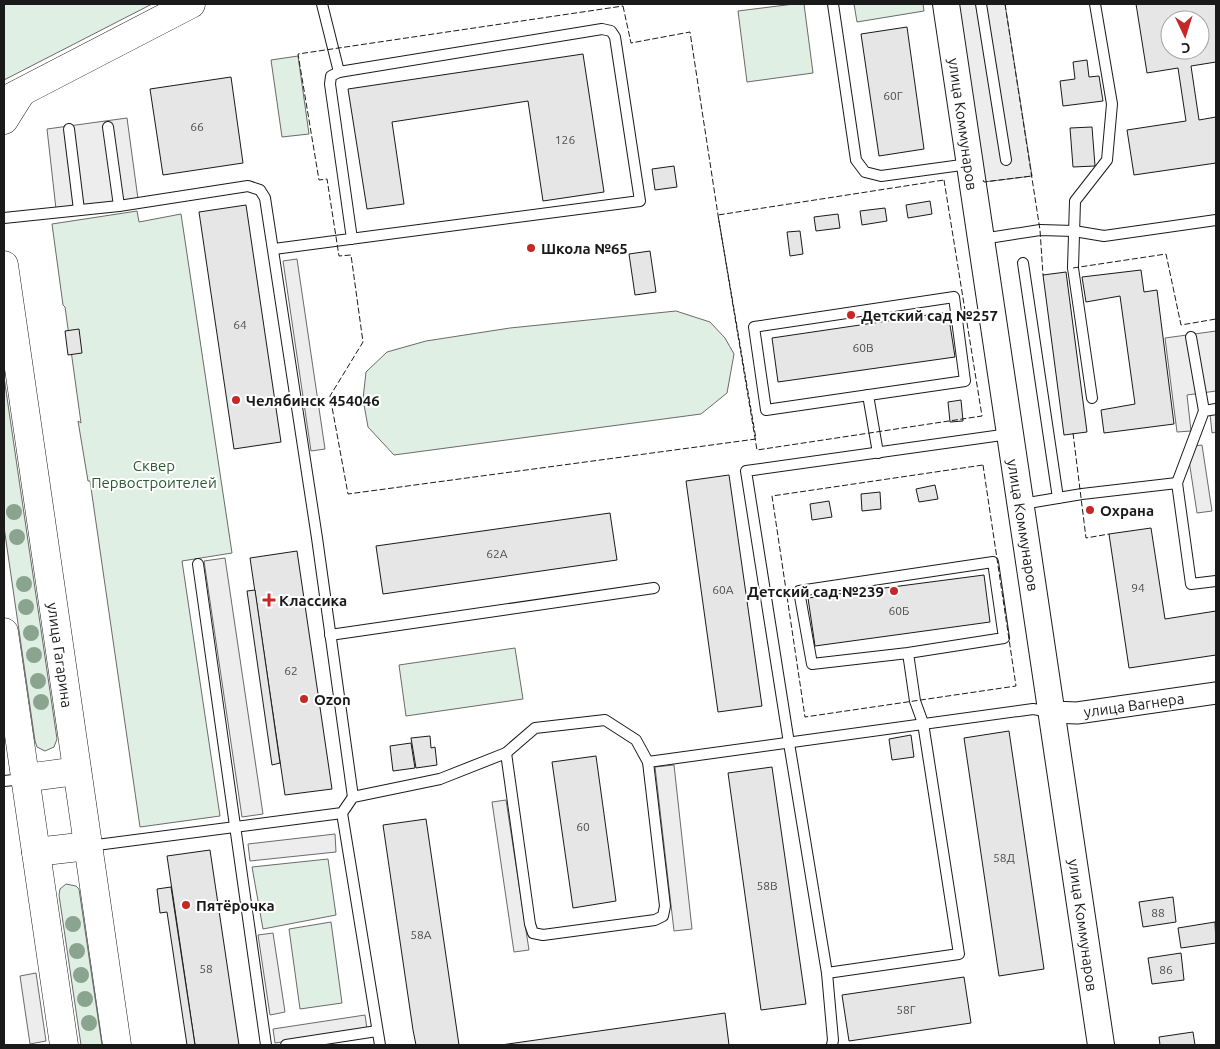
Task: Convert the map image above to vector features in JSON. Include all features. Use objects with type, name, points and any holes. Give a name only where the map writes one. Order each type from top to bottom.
[{"type":"main road","points":[[4,120],[12,97],[191,4]]},
{"type":"main road","name":"улица Гагарина","points":[[4,265],[117,1045]]},
{"type":"main road","points":[[4,632],[14,780],[36,852],[64,1045]]},
{"type":"main road","points":[[14,780],[77,771]]},
{"type":"main road","points":[[36,852],[88,846]]},
{"type":"street","name":"улица Коммунаров","points":[[946,4],[1101,1045]]},
{"type":"street","name":"улица Вагнера","points":[[1052,712],[1077,713],[1216,693]]},
{"type":"lane","points":[[322,4],[339,72]]},
{"type":"lane","points":[[834,4],[856,160],[865,172],[881,176],[969,164]]},
{"type":"lane","points":[[981,4],[1006,160]]},
{"type":"lane","points":[[1092,398],[1072,268],[1075,201],[1107,160],[1112,104],[1095,4]]},
{"type":"lane","points":[[274,249],[352,239],[640,201],[615,37],[611,31],[602,29],[339,72],[331,76],[330,84],[352,239]]},
{"type":"lane","points":[[108,127],[119,206]]},
{"type":"lane","points":[[69,129],[79,210]]},
{"type":"lane","points":[[4,218],[119,206],[248,186],[260,190],[265,198],[353,797],[342,813],[380,1045]]},
{"type":"lane","points":[[980,239],[1040,230],[1074,231],[1104,236],[1216,220]]},
{"type":"lane","points":[[1023,263],[1058,498]]},
{"type":"lane","points":[[954,297],[965,381],[868,395],[766,410],[754,327],[954,297]]},
{"type":"lane","points":[[1192,337],[1204,411],[1177,483],[1191,584],[1216,580]]},
{"type":"lane","points":[[868,395],[878,452]]},
{"type":"lane","points":[[1204,411],[1216,409]]},
{"type":"lane","points":[[832,1045],[827,973],[746,471],[1009,434]]},
{"type":"lane","points":[[1020,504],[1082,494],[1177,483]]},
{"type":"lane","points":[[993,562],[1004,638],[908,654],[812,664],[799,591],[993,562]]},
{"type":"lane","points":[[198,564],[266,1045]]},
{"type":"lane","points":[[330,635],[654,588]]},
{"type":"lane","points":[[827,973],[958,954],[923,723],[915,701],[908,654]]},
{"type":"lane","points":[[648,762],[1033,709],[1052,712]]},
{"type":"lane","points":[[353,797],[440,779],[506,752],[535,728],[605,720],[636,740],[648,762],[665,906],[663,916],[655,920],[543,935],[533,934],[530,924],[506,752]]},
{"type":"lane","points":[[88,846],[342,813]]},
{"type":"lane","points":[[286,1045],[377,1031]]},
{"type":"green space","points":[[4,4],[152,4],[4,80]]},
{"type":"green space","points":[[804,4],[813,73],[747,82],[738,11]]},
{"type":"green space","points":[[854,4],[923,4],[924,11],[857,22]]},
{"type":"green space","points":[[298,56],[309,134],[282,137],[271,60]]},
{"type":"green space","name":"Сквер Первостроителей","points":[[137,211],[139,222],[181,214],[232,553],[182,561],[220,816],[140,827],[90,481],[88,481],[78,421],[81,423],[52,224]]},
{"type":"green space","points":[[676,311],[710,322],[725,338],[734,354],[727,393],[701,414],[394,455],[368,427],[363,399],[366,372],[387,352],[426,341],[510,328]]},
{"type":"green space","points":[[4,377],[57,739],[54,747],[45,751],[37,747],[35,741],[4,527]]},
{"type":"green space","points":[[515,648],[523,699],[406,716],[399,665]]},
{"type":"green space","points":[[328,859],[336,915],[263,929],[252,867]]},
{"type":"green space","points":[[66,884],[76,886],[79,889],[102,1045],[81,1045],[59,895],[60,889]]},
{"type":"green space","points":[[331,922],[342,1003],[300,1009],[289,929]]},
{"type":"shaded area","points":[[958,4],[1005,4],[1032,176],[984,182]]},
{"type":"shaded area","points":[[127,118],[138,199],[56,209],[47,129]]},
{"type":"shaded area","points":[[297,259],[325,449],[311,451],[283,261]]},
{"type":"shaded area","points":[[1216,331],[1216,391],[1187,395],[1191,431],[1177,432],[1165,338]]},
{"type":"shaded area","points":[[1216,413],[1216,432],[1212,433],[1210,414]]},
{"type":"shaded area","points":[[1202,445],[1212,511],[1197,513],[1187,447]]},
{"type":"shaded area","points":[[225,558],[263,814],[242,817],[204,561]]},
{"type":"shaded area","points":[[674,765],[692,929],[674,931],[655,767]]},
{"type":"shaded area","points":[[506,800],[529,950],[514,952],[492,802]]},
{"type":"shaded area","points":[[335,834],[336,852],[250,861],[248,844]]},
{"type":"shaded area","points":[[273,933],[285,1012],[270,1015],[258,935]]},
{"type":"shaded area","points":[[36,973],[46,1041],[30,1044],[20,976]]},
{"type":"shaded area","points":[[365,1015],[367,1029],[275,1043],[273,1029]]},
{"type":"building","points":[[1136,4],[1216,4],[1216,62],[1191,66],[1199,120],[1216,117],[1216,163],[1134,175],[1127,130],[1186,121],[1178,68],[1147,73]]},
{"type":"building","points":[[907,27],[924,149],[879,156],[861,34]]},
{"type":"building","points":[[583,54],[604,192],[543,201],[528,101],[392,122],[404,204],[367,209],[348,89]]},
{"type":"building","points":[[1087,60],[1089,77],[1099,76],[1103,101],[1063,106],[1060,81],[1075,79],[1073,62]]},
{"type":"building","points":[[231,77],[243,163],[163,175],[150,89]]},
{"type":"building","points":[[1092,127],[1095,166],[1073,167],[1070,128]]},
{"type":"building","points":[[674,166],[677,187],[655,190],[652,169]]},
{"type":"building","points":[[930,201],[932,214],[908,218],[906,205]]},
{"type":"building","points":[[246,205],[281,442],[234,449],[199,212]]},
{"type":"building","points":[[885,208],[887,221],[862,225],[860,211]]},
{"type":"building","points":[[838,214],[840,228],[816,231],[814,217]]},
{"type":"building","points":[[800,231],[803,254],[790,256],[787,232]]},
{"type":"building","points":[[650,251],[656,292],[635,295],[629,254]]},
{"type":"building","points":[[1141,270],[1144,292],[1157,290],[1174,424],[1104,433],[1101,410],[1135,404],[1120,296],[1086,302],[1082,277]]},
{"type":"building","points":[[1066,272],[1087,432],[1064,435],[1043,275]]},
{"type":"building","points":[[948,312],[955,357],[778,382],[772,338]]},
{"type":"building","points":[[79,329],[82,353],[68,355],[65,331]]},
{"type":"building","points":[[961,400],[963,421],[950,422],[948,402]]},
{"type":"building","points":[[729,475],[762,706],[718,712],[686,481]]},
{"type":"building","points":[[935,485],[938,499],[919,502],[916,489]]},
{"type":"building","points":[[880,492],[881,509],[862,511],[861,494]]},
{"type":"building","points":[[829,501],[832,517],[812,520],[810,504]]},
{"type":"building","name":"Охрана","points":[[1093,506],[1094,513],[1087,514],[1086,507]]},
{"type":"building","points":[[610,513],[617,560],[383,594],[376,546]]},
{"type":"building","points":[[1151,528],[1165,619],[1216,611],[1216,655],[1129,668],[1109,534]]},
{"type":"building","points":[[297,551],[332,789],[285,795],[250,558]]},
{"type":"building","points":[[984,575],[990,622],[815,646],[808,598]]},
{"type":"building","points":[[255,590],[280,763],[272,765],[247,591]]},
{"type":"building","points":[[1009,731],[1044,969],[999,976],[964,738]]},
{"type":"building","points":[[911,735],[914,757],[892,760],[889,739]]},
{"type":"building","points":[[430,736],[431,748],[435,747],[437,765],[416,768],[411,738]]},
{"type":"building","points":[[411,743],[415,768],[393,771],[390,746]]},
{"type":"building","points":[[596,756],[616,901],[573,908],[552,762]]},
{"type":"building","points":[[772,767],[806,1004],[761,1010],[728,773]]},
{"type":"building","points":[[426,819],[459,1045],[416,1045],[383,825]]},
{"type":"building","points":[[210,850],[239,1045],[195,1045],[167,856]]},
{"type":"building","points":[[171,887],[195,1045],[187,1045],[167,912],[160,913],[157,889]]},
{"type":"building","points":[[1173,897],[1176,922],[1143,927],[1139,902]]},
{"type":"building","points":[[1215,922],[1216,943],[1181,948],[1178,928]]},
{"type":"building","points":[[1181,953],[1184,980],[1152,984],[1148,958]]},
{"type":"building","points":[[964,977],[971,1023],[849,1041],[842,995]]},
{"type":"building","points":[[725,1013],[729,1045],[501,1045]]},
{"type":"building","points":[[1193,1032],[1195,1045],[1160,1045],[1159,1037]]},
{"type":"fence","points":[[1005,4],[1040,230],[1044,275]]},
{"type":"fence","points":[[623,6],[631,43],[690,32],[718,215],[756,439],[348,494],[330,396],[363,342],[351,255],[339,256],[327,179],[319,180],[298,54],[623,6]]},
{"type":"fence","points":[[983,180],[984,182],[1032,176],[1031,174]]},
{"type":"fence","points":[[944,180],[982,416],[757,450],[718,215],[944,180]]},
{"type":"fence","points":[[1073,268],[1166,254],[1181,325],[1216,319]]},
{"type":"fence","points":[[1073,433],[1086,538],[1109,534]]},
{"type":"fence","points":[[983,465],[1016,686],[805,717],[772,496],[983,465]]},
{"type":"place","name":"Школа №65","points":[[531,248]]},
{"type":"place","name":"Детский сад №257","points":[[851,315]]},
{"type":"place","name":"Челябинск 454046","points":[[236,400]]},
{"type":"place","name":"Охрана","points":[[1090,510]]},
{"type":"place","name":"Детский сад №239","points":[[894,591]]},
{"type":"place","name":"Классика","points":[[269,600]]},
{"type":"place","name":"Ozon","points":[[304,699]]},
{"type":"place","name":"Пятёрочка","points":[[186,905]]}]
